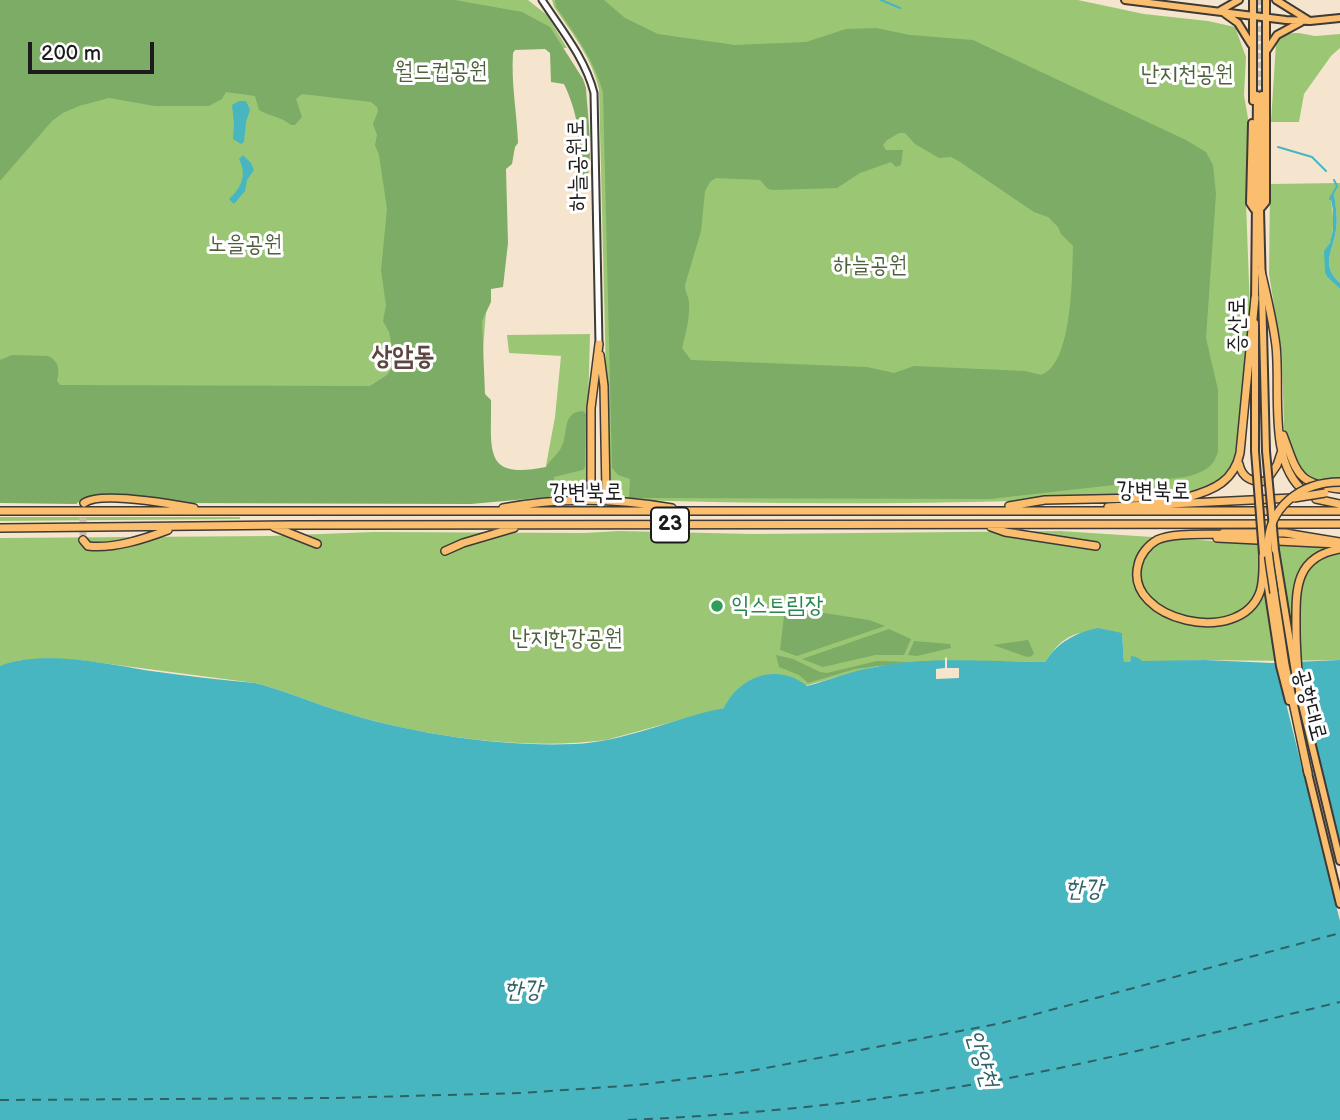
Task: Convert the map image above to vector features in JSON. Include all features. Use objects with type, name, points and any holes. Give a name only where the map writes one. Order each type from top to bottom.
[{"type":"highway","points":[[1261,271],[1276,348],[1283,461],[1290,478],[1306,493]]},
{"type":"highway","points":[[1255,298],[1239,465],[1243,475],[1258,482],[1266,481],[1282,450]]},
{"type":"highway","points":[[599,344],[604,384],[606,493],[609,500]]},
{"type":"highway","points":[[581,499],[588,496],[591,489],[593,384],[599,344]]},
{"type":"highway","points":[[593,384],[604,384]]},
{"type":"highway","points":[[1280,427],[1290,458],[1302,477],[1320,486],[1340,490]]},
{"type":"highway","points":[[986,510],[1045,500],[1188,497],[1208,492],[1226,481],[1234,471],[1240,453]]},
{"type":"highway","points":[[1308,774],[1285,665],[1269,539],[1277,514],[1297,492],[1319,483],[1340,482]]},
{"type":"highway","points":[[1083,510],[1125,504],[1294,498],[1340,490]]},
{"type":"highway","points":[[83,503],[93,499],[156,500],[211,512]]},
{"type":"highway","points":[[487,511],[536,501],[581,499],[634,501],[690,511]]},
{"type":"highway","points":[[1316,499],[1340,504]]},
{"type":"highway","name":"강변북로","points":[[0,511],[1340,511]]},
{"type":"highway","name":"강변북로","points":[[0,528],[270,525],[1340,524]]},
{"type":"highway","points":[[270,525],[317,544]]},
{"type":"highway","points":[[445,551],[523,525]]},
{"type":"highway","points":[[987,525],[1005,532],[1096,546]]},
{"type":"highway","points":[[1166,525],[1185,531],[1227,534]]},
{"type":"highway","points":[[83,540],[88,546],[99,547],[145,539],[174,527]]},
{"type":"highway","points":[[1263,554],[1261,589],[1254,603],[1245,611],[1224,621],[1189,621],[1172,616],[1146,598],[1137,579],[1136,568],[1140,558],[1157,540],[1166,537],[1275,532],[1301,534],[1340,545]]},
{"type":"highway","points":[[1188,536],[1340,545]]},
{"type":"highway","points":[[1300,695],[1296,587],[1306,566],[1340,545]]},
{"type":"main road","points":[[1125,0],[1310,21]]},
{"type":"main road","points":[[1219,11],[1239,0]]},
{"type":"main road","points":[[1253,0],[1250,203],[1257,210],[1266,202],[1266,0]]},
{"type":"main road","points":[[1276,0],[1310,21]]},
{"type":"main road","points":[[1219,11],[1238,23],[1247,35],[1253,51]]},
{"type":"main road","points":[[1266,53],[1273,39],[1295,24],[1340,18]]},
{"type":"main road","name":"증산로","points":[[1259,95],[1255,451],[1263,554]]},
{"type":"main road","name":"증산로","points":[[1257,210],[1266,451],[1275,550]]},
{"type":"main road","name":"공항대로","points":[[1275,550],[1300,695],[1340,861]]},
{"type":"main road","name":"공항대로","points":[[1263,554],[1280,666],[1340,904]]},
{"type":"street","name":"하늘공원로","points":[[542,0],[577,52],[594,93],[599,344]]},
{"type":"green space","name":"노을공원","points":[[0,0],[528,0],[547,15],[567,48],[511,48],[485,329],[485,416],[500,470],[545,471],[555,417],[561,356],[509,353],[507,335],[590,334],[586,486],[582,491],[295,492],[0,483]]},
{"type":"green space","name":"월드컵공원","points":[[0,0],[455,0],[522,12],[550,27],[586,88],[589,169],[583,187],[577,183],[579,144],[574,109],[564,84],[551,82],[550,53],[545,49],[515,50],[513,76],[518,143],[512,164],[506,169],[508,243],[503,287],[491,289],[491,302],[482,321],[485,394],[491,400],[491,433],[495,457],[501,465],[511,469],[546,467],[561,448],[568,419],[576,412],[583,411],[586,414],[583,470],[554,477],[554,494],[549,497],[471,504],[176,503],[108,500],[80,501],[76,504],[0,503],[0,360],[12,355],[52,358],[58,366],[57,381],[60,385],[370,386],[387,375],[393,366],[394,357],[389,332],[383,321],[386,305],[381,270],[387,209],[375,145],[377,135],[373,124],[377,107],[371,102],[302,94],[296,99],[302,117],[295,125],[291,125],[259,110],[255,96],[226,92],[222,99],[209,106],[155,106],[109,98],[79,106],[52,121],[0,181]]},
{"type":"green space","name":"하늘공원","points":[[552,0],[1078,0],[1144,14],[1208,21],[1235,27],[1246,57],[1244,95],[1249,124],[1246,202],[1250,310],[1236,461],[1219,484],[1197,495],[978,502],[832,503],[614,499],[609,496],[599,89],[586,56]]},
{"type":"green space","name":"하늘공원","points":[[555,0],[604,0],[625,18],[658,34],[735,45],[806,42],[846,29],[876,28],[910,35],[973,40],[1186,140],[1206,152],[1213,165],[1216,194],[1206,338],[1218,390],[1218,451],[1214,462],[1202,471],[1185,477],[990,499],[629,498],[630,479],[618,475],[612,468],[603,92],[589,58],[556,7]],"holes":[[[899,133],[905,133],[915,144],[939,158],[951,157],[1034,212],[1048,217],[1073,246],[1069,317],[1065,337],[1052,367],[1041,375],[1025,371],[914,366],[894,373],[867,367],[691,360],[682,348],[689,314],[685,285],[701,231],[705,191],[710,182],[716,178],[760,180],[768,189],[773,190],[837,188],[860,173],[891,162],[896,167],[901,165],[903,150],[886,150],[883,145]]]},
{"type":"green space","points":[[1299,33],[1315,36],[1340,34],[1340,48],[1331,56],[1304,94],[1299,122],[1271,122],[1276,43],[1283,35]]},
{"type":"green space","points":[[1340,183],[1340,283],[1329,264],[1337,221],[1334,196],[1330,195],[1333,228],[1326,270],[1327,277],[1340,289],[1340,480],[1318,482],[1303,475],[1291,455],[1284,428],[1282,356],[1269,274],[1270,184]]},
{"type":"green space","points":[[0,517],[240,517],[240,519],[0,521]]},
{"type":"green space","name":"난지한강공원","points":[[619,531],[753,534],[1060,531],[1340,546],[1340,660],[1158,662],[1130,659],[1130,662],[1124,662],[1122,635],[1087,632],[1062,642],[1045,662],[945,661],[878,666],[606,740],[540,744],[470,739],[401,727],[336,710],[255,683],[79,660],[21,660],[0,666],[0,538]]},
{"type":"green space","points":[[824,613],[869,620],[885,626],[797,656],[780,650],[784,616]]},
{"type":"green space","points":[[889,629],[911,639],[904,655],[875,655],[823,667],[802,659]]},
{"type":"green space","points":[[1028,640],[1034,653],[1027,657],[993,645]]},
{"type":"green space","points":[[914,641],[950,644],[951,648],[917,656],[908,655]]},
{"type":"green space","points":[[776,655],[827,673],[877,661],[909,662],[855,669],[808,683],[799,675],[779,667]]},
{"type":"water","points":[[246,101],[250,110],[244,142],[241,144],[233,139],[232,105]]},
{"type":"water","points":[[243,155],[254,170],[247,180],[245,191],[234,204],[229,199],[242,180],[243,170],[239,159]]},
{"type":"water","points":[[1330,195],[1334,195],[1337,221],[1329,264],[1340,283],[1340,289],[1325,272],[1324,251],[1330,243],[1333,230]]},
{"type":"water","name":"한강","points":[[1098,628],[1122,633],[1124,662],[1130,662],[1131,656],[1143,661],[1272,663],[1340,660],[1340,1120],[0,1120],[0,666],[16,661],[54,658],[255,683],[336,710],[423,732],[484,741],[574,744],[612,739],[724,708],[739,688],[760,676],[784,675],[807,686],[857,671],[896,664],[938,661],[1045,662],[1068,639]]},
{"type":"pier","points":[[945,657],[947,668],[959,668],[959,678],[936,679],[936,669],[945,668]]},
{"type":"pier","points":[[1289,657],[1295,657],[1299,663],[1305,706],[1340,843],[1340,921],[1275,658],[1288,664]]},
{"type":"waterway","points":[[881,0],[900,8]]},
{"type":"waterway","points":[[1278,147],[1312,157],[1326,171]]},
{"type":"waterway","points":[[1330,199],[1337,186],[1334,180]]},
{"type":"ferry route","points":[[0,1100],[332,1098],[521,1093],[638,1085],[750,1071],[1002,1023],[1340,933]]},
{"type":"ferry route","points":[[628,1120],[835,1104],[989,1082],[1115,1056],[1340,1002]]},
{"type":"tunnel","points":[[1257,95],[1258,0]]},
{"type":"tunnel","points":[[1262,0],[1262,95]]},
{"type":"tunnel","points":[[83,507],[83,540]]},
{"type":"place","name":"익스트림장","points":[[717,606]]},
{"type":"district","name":"상암동","points":[[403,357]]},
{"type":"park label","name":"난지천공원","points":[[1187,75]]},
{"type":"water label","name":"안양천","points":[[981,1059]]}]
